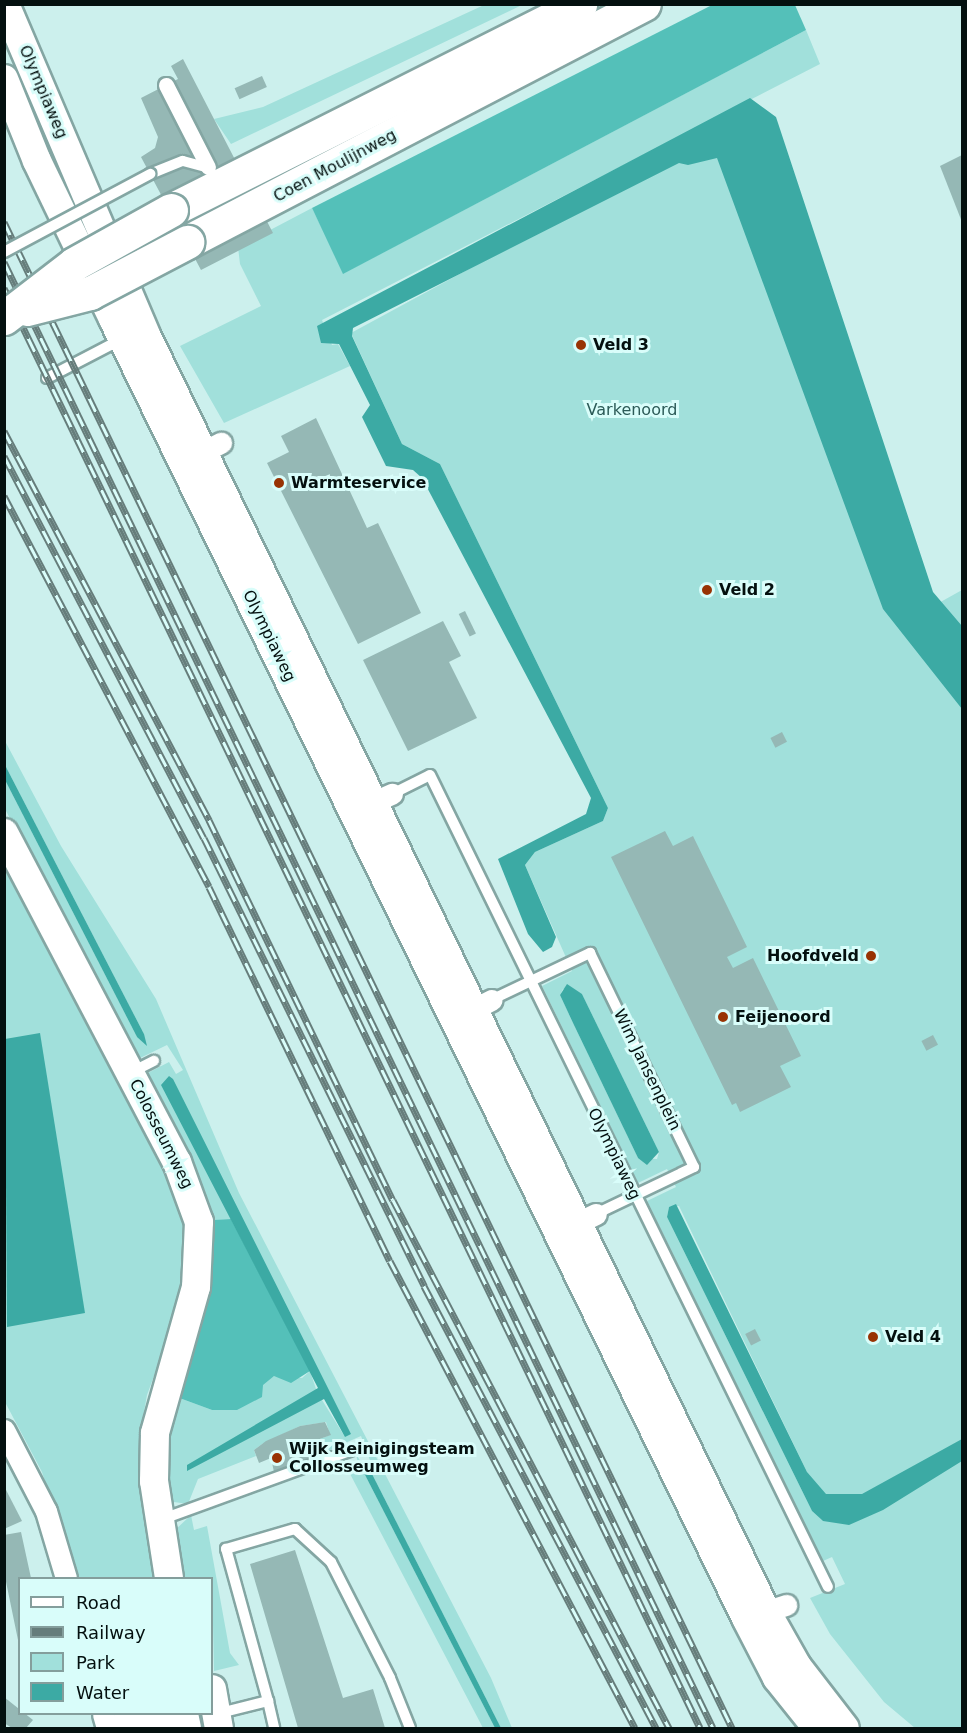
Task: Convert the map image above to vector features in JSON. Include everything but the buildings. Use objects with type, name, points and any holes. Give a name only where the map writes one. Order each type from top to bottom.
[{"type":"main road","name":"Olympiaweg","points":[[5,4],[133,308],[473,1010],[766,1611],[797,1666],[845,1728]]},
{"type":"main road","name":"Coen Moulijnweg","points":[[12,314],[74,264],[171,210],[221,173],[580,4]]},
{"type":"main road","name":"Coen Moulijnweg","points":[[12,314],[90,292],[250,211],[644,4]]},
{"type":"main road","name":"Olympiaweg","points":[[4,79],[37,161],[123,339],[203,452]]},
{"type":"main road","name":"Olympiaweg","points":[[37,161],[66,148]]},
{"type":"main road","name":"Colosseumweg","points":[[4,833],[142,1067],[199,1222],[196,1287],[157,1419],[153,1463],[160,1520],[171,1574]]},
{"type":"main road","name":"Olympiaweg","points":[[766,1611],[777,1678],[817,1728]]},
{"type":"street","points":[[166,85],[221,173]]},
{"type":"street","points":[[4,1430],[46,1511],[66,1577]]},
{"type":"street","points":[[116,1728],[165,1715]]},
{"type":"street","points":[[192,1728],[209,1715]]},
{"type":"lane","points":[[4,252],[150,174],[183,161],[221,173],[250,211]]},
{"type":"lane","points":[[47,378],[123,339]]},
{"type":"lane","name":"Olympiaweg","points":[[373,802],[430,775],[634,1196],[828,1587]]},
{"type":"lane","name":"Wim Jansenplein","points":[[473,1010],[590,953],[694,1167],[578,1223]]},
{"type":"lane","points":[[160,1520],[352,1450]]},
{"type":"lane","points":[[274,1728],[226,1549],[295,1528],[331,1562],[390,1678],[410,1728]]},
{"type":"lane","points":[[214,1711],[267,1701]]},
{"type":"green space","points":[[484,5],[522,5],[231,144],[214,119],[263,107]]},
{"type":"green space","points":[[806,30],[820,64],[322,320],[332,345],[338,344],[350,366],[224,423],[180,346],[261,306],[240,264],[238,247],[312,208],[344,273]]},
{"type":"green space","name":"Varkenoord","points":[[736,124],[919,614],[962,590],[962,1728],[915,1728],[884,1702],[830,1634],[810,1598],[845,1584],[832,1557],[823,1561],[647,1201],[676,1187],[667,1169],[638,1183],[542,986],[572,971],[525,865],[535,852],[603,821],[608,808],[440,464],[402,444],[351,333]],"holes":[[[563,989],[582,994],[659,1152],[657,1159],[638,1158],[560,995]],[[679,1206],[807,1472],[823,1521],[812,1511],[667,1217],[669,1207]]]},
{"type":"green space","points":[[5,741],[61,846],[156,999],[239,1193],[491,1678],[512,1728],[501,1728],[370,1470],[364,1473],[495,1728],[483,1728],[348,1470],[359,1468],[356,1454],[364,1467],[371,1463],[361,1436],[325,1452],[320,1439],[330,1435],[326,1422],[300,1426],[262,1444],[254,1450],[256,1456],[198,1479],[188,1504],[167,1501],[163,1458],[174,1396],[212,1410],[274,1376],[302,1378],[310,1371],[317,1392],[345,1437],[161,1080],[231,1219],[212,1220],[205,1191],[144,1075],[169,1062],[176,1074],[183,1070],[167,1045],[136,1060],[5,809],[5,780],[137,1037],[144,1034],[5,765]]},
{"type":"green space","points":[[5,856],[188,1213],[185,1292],[147,1395],[139,1440],[140,1485],[159,1577],[75,1577],[42,1472],[5,1402]]},
{"type":"green space","points":[[191,1515],[194,1530],[207,1526],[230,1653],[239,1665],[214,1671],[213,1577],[183,1577],[173,1532]]},
{"type":"shaded area","points":[[714,4],[795,5],[806,30],[343,274],[312,208]]},
{"type":"shaded area","points":[[231,1219],[310,1371],[291,1383],[274,1376],[263,1385],[262,1397],[237,1410],[212,1410],[174,1396],[212,1220]]},
{"type":"water","points":[[750,98],[776,117],[933,592],[962,626],[962,709],[883,609],[717,158],[688,165],[679,163],[353,328],[352,336],[402,444],[440,464],[608,808],[603,821],[535,852],[525,865],[556,937],[552,947],[543,952],[528,934],[498,859],[586,814],[591,798],[422,478],[413,470],[386,466],[362,417],[370,405],[339,344],[321,343],[317,326]]},
{"type":"water","points":[[5,765],[144,1034],[147,1046],[137,1037],[5,780]]},
{"type":"water","points":[[567,984],[582,994],[659,1152],[647,1165],[638,1158],[560,995]]},
{"type":"water","points":[[40,1033],[85,1313],[7,1327],[5,1039]]},
{"type":"water","points":[[169,1076],[173,1079],[351,1434],[345,1437],[324,1399],[187,1471],[187,1465],[318,1388],[161,1085]]},
{"type":"water","points":[[676,1204],[807,1472],[826,1494],[862,1494],[962,1439],[962,1461],[883,1510],[849,1525],[823,1521],[812,1511],[667,1217],[669,1207]]},
{"type":"water","points":[[370,1470],[501,1728],[495,1728],[364,1473]]},
{"type":"railway","points":[[4,222],[732,1728]]},
{"type":"railway","points":[[4,262],[713,1728]]},
{"type":"railway","points":[[4,288],[700,1728]]},
{"type":"railway","points":[[4,431],[209,820],[393,1200],[669,1728]]},
{"type":"railway","points":[[4,456],[204,838],[424,1286],[656,1728]]},
{"type":"railway","points":[[4,496],[209,887],[390,1261],[635,1728]]},
{"type":"place","name":"Veld 3","points":[[581,345]]},
{"type":"place","name":"Warmteservice","points":[[279,483]]},
{"type":"place","name":"Veld 2","points":[[707,590]]},
{"type":"place","name":"Hoofdveld","points":[[871,956]]},
{"type":"place","name":"Feijenoord","points":[[723,1017]]},
{"type":"place","name":"Veld 4","points":[[873,1337]]},
{"type":"place","name":"Wijk Reinigingsteam Collosseumweg","points":[[277,1458]]}]
